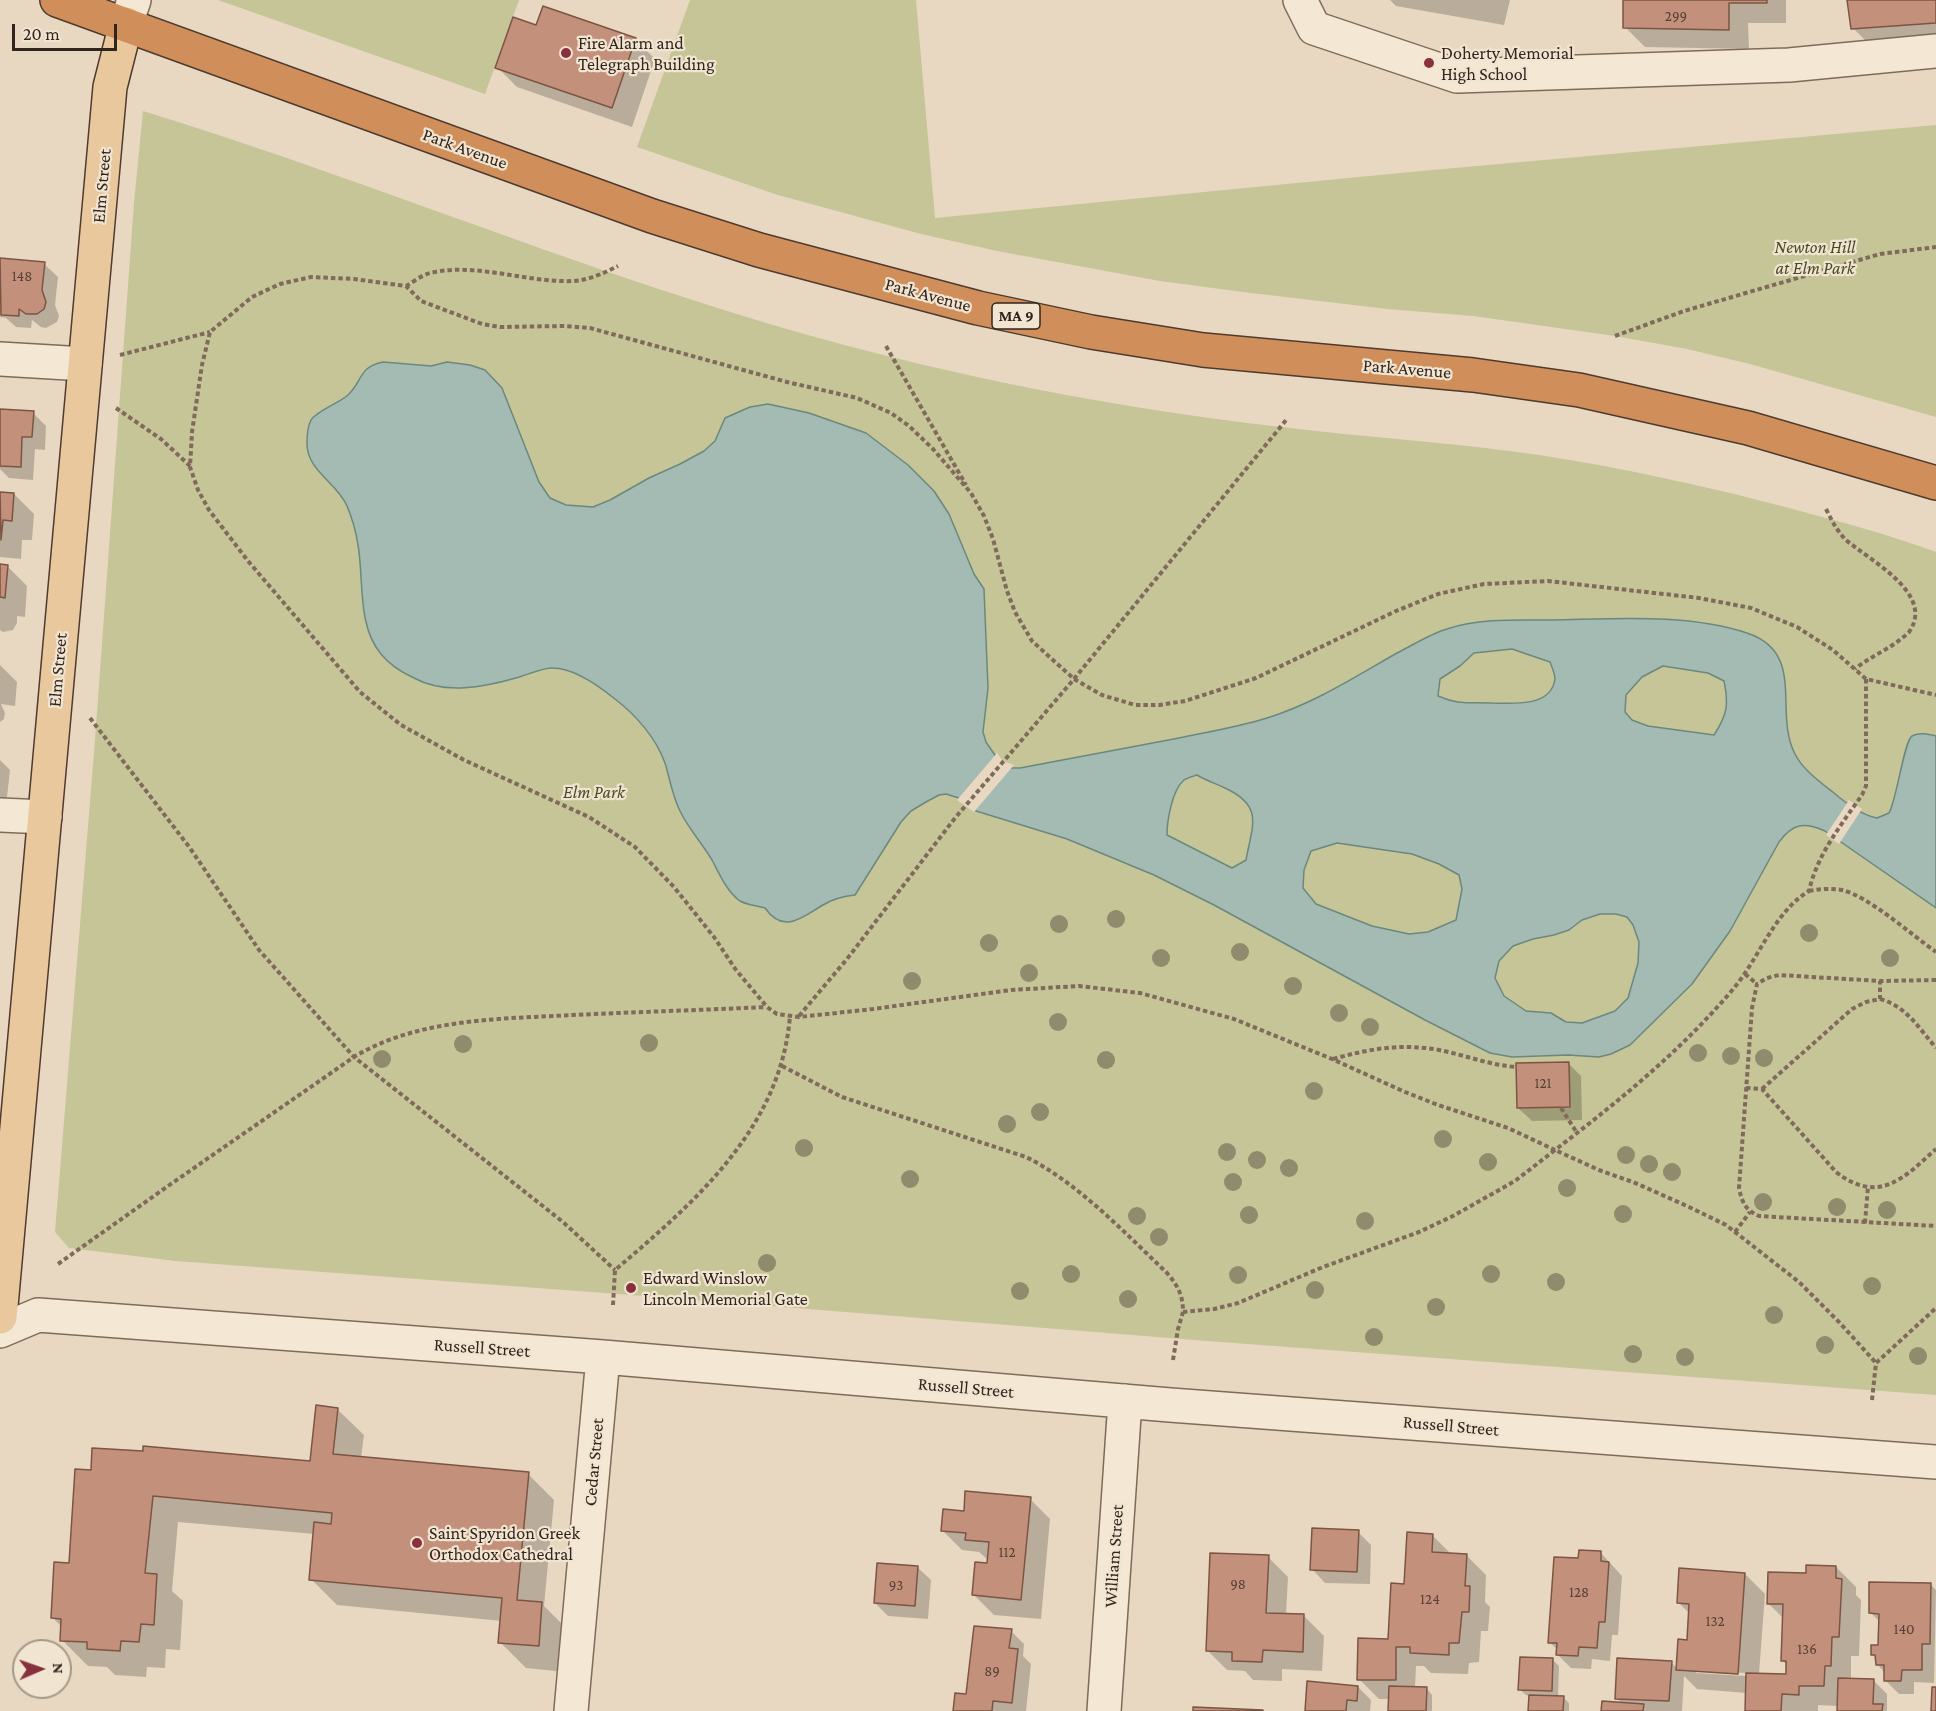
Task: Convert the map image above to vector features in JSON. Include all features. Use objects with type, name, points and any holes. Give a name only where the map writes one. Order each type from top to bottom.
[{"type":"highway","name":"Park Avenue","points":[[57,0],[130,12],[652,216],[759,250],[978,308],[1102,334],[1192,348],[1483,376],[1579,390],[1758,430],[1936,483]]},
{"type":"main road","name":"Elm Street","points":[[0,1317],[10,1105],[45,818],[110,87],[130,12]]},
{"type":"street","points":[[1300,0],[1314,28],[1457,76],[1789,65],[1936,51]]},
{"type":"street","points":[[0,359],[86,364]]},
{"type":"street","points":[[0,815],[45,818]]},
{"type":"street","name":"Russell Street","points":[[0,1331],[38,1315],[603,1357],[1125,1401],[1936,1462]]},
{"type":"street","name":"Cedar Street","points":[[571,1711],[603,1357]]},
{"type":"street","name":"William Street","points":[[1104,1711],[1125,1401]]},
{"type":"path","points":[[1615,336],[1684,311],[1880,254],[1936,247]]},
{"type":"path","points":[[406,286],[429,273],[464,270],[521,277],[574,280],[599,275],[618,266]]},
{"type":"path","points":[[119,356],[210,332],[252,297],[280,284],[311,277],[354,279],[406,286],[422,301],[482,324],[500,327],[590,328],[776,379],[857,398],[891,413],[909,426],[933,449],[971,493]]},
{"type":"path","points":[[210,332],[196,395],[190,467],[198,490],[209,510],[248,561],[360,692],[401,725],[464,760],[590,817],[634,847],[674,887],[714,937],[736,970],[767,1007],[777,1014],[799,1017],[1011,990],[1079,986],[1140,993],[1234,1019],[1405,1092],[1508,1128],[1715,1219],[1799,1282],[1876,1362]]},
{"type":"path","points":[[886,346],[984,516],[993,539],[1007,591],[1032,641],[1074,679],[1102,695],[1135,705],[1159,705],[1185,701],[1256,678],[1396,611],[1438,594],[1484,584],[1548,581],[1700,598],[1751,608],[1797,627],[1833,650],[1866,680],[1936,695]]},
{"type":"path","points":[[113,406],[161,439],[190,467]]},
{"type":"path","points":[[799,1017],[847,959],[955,818],[1074,679],[1287,419]]},
{"type":"path","points":[[1826,509],[1835,527],[1846,540],[1904,582],[1915,594],[1919,603],[1919,615],[1910,631],[1856,669]]},
{"type":"path","points":[[1809,891],[1817,865],[1826,848],[1862,795],[1867,776],[1866,680]]},
{"type":"path","points":[[89,718],[190,848],[259,950],[354,1057],[563,1222],[615,1270]]},
{"type":"path","points":[[1183,1312],[1214,1309],[1238,1303],[1323,1267],[1419,1232],[1453,1216],[1515,1181],[1633,1089],[1704,1022],[1745,974],[1787,909],[1796,899],[1809,891],[1824,889],[1843,891],[1863,899],[1936,952]]},
{"type":"path","points":[[1745,974],[1758,984]]},
{"type":"path","points":[[1936,980],[1880,981],[1779,975],[1767,978],[1758,984],[1752,1008],[1739,1188],[1742,1202],[1750,1212],[1759,1216],[1936,1226]]},
{"type":"path","points":[[1880,981],[1880,999]]},
{"type":"path","points":[[1762,1089],[1852,1010],[1866,1002],[1880,999],[1893,1003],[1903,1010],[1936,1048]]},
{"type":"path","points":[[58,1264],[354,1057],[370,1047],[400,1036],[443,1026],[495,1019],[767,1007]]},
{"type":"path","points":[[613,1305],[615,1270],[668,1225],[715,1178],[747,1137],[782,1066],[788,1041],[790,1016]]},
{"type":"path","points":[[1332,1059],[1375,1048],[1416,1047],[1457,1054],[1499,1066],[1516,1067]]},
{"type":"path","points":[[782,1066],[842,1096],[1026,1157],[1044,1166],[1077,1191],[1177,1284],[1183,1298],[1183,1312],[1173,1360]]},
{"type":"path","points":[[1746,1088],[1762,1089],[1836,1172],[1846,1179],[1868,1186],[1896,1182],[1936,1149]]},
{"type":"path","points":[[1561,1108],[1577,1133]]},
{"type":"path","points":[[1865,1223],[1868,1186]]},
{"type":"path","points":[[1735,1232],[1750,1212]]},
{"type":"path","points":[[1872,1400],[1876,1362],[1936,1308]]},
{"type":"green space","points":[[218,0],[519,0],[485,94]]},
{"type":"green space","name":"Newton Hill at Elm Park","points":[[690,0],[916,0],[935,218],[1421,171],[1936,125],[1936,417],[1750,364],[1687,349],[1615,336],[1473,316],[1387,309],[1160,281],[997,251],[921,234],[778,195],[637,147]]},
{"type":"green space","name":"Elm Park","points":[[143,111],[289,159],[651,286],[763,322],[921,364],[1074,397],[1144,408],[1282,427],[1511,451],[1603,466],[1762,501],[1865,529],[1936,552],[1936,1395],[176,1261],[69,1248],[55,1232]]},
{"type":"shaded area","points":[[383,362],[431,366],[447,362],[470,365],[485,370],[502,388],[539,482],[550,498],[566,505],[593,507],[680,464],[704,451],[715,441],[725,418],[750,407],[768,404],[809,413],[866,433],[908,465],[934,491],[949,514],[974,574],[984,589],[988,688],[983,732],[986,742],[1001,764],[1012,768],[1179,738],[1267,718],[1317,698],[1397,653],[1434,634],[1459,625],[1485,621],[1625,618],[1700,622],[1747,633],[1765,642],[1777,654],[1783,669],[1789,738],[1798,760],[1818,780],[1860,811],[1877,818],[1889,813],[1909,740],[1918,734],[1936,736],[1936,908],[1825,831],[1811,826],[1794,828],[1779,842],[1730,931],[1692,984],[1630,1045],[1599,1057],[1568,1055],[1512,1057],[1490,1053],[1154,875],[1067,839],[976,811],[959,798],[946,794],[939,795],[911,811],[901,822],[855,895],[831,901],[793,921],[779,921],[765,908],[743,903],[731,893],[680,811],[665,763],[651,736],[630,712],[594,683],[577,674],[551,668],[478,686],[451,688],[439,686],[405,674],[392,665],[373,643],[365,616],[360,558],[351,515],[342,498],[311,461],[307,442],[311,420],[318,413],[348,395],[365,371]],"holes":[[[1512,649],[1550,662],[1555,677],[1552,688],[1539,699],[1520,703],[1452,701],[1438,696],[1440,679],[1460,666],[1474,653]],[[1663,666],[1708,673],[1724,681],[1726,710],[1714,735],[1648,726],[1632,720],[1625,712],[1626,695],[1642,677]],[[1197,775],[1239,796],[1246,803],[1253,818],[1246,860],[1232,868],[1167,835],[1173,798],[1184,780]],[[1337,843],[1412,854],[1439,864],[1459,875],[1462,889],[1456,920],[1428,932],[1409,934],[1372,926],[1316,904],[1303,888],[1304,870],[1311,851]],[[1600,914],[1616,914],[1627,917],[1633,925],[1639,942],[1638,963],[1628,998],[1615,1011],[1582,1023],[1566,1022],[1551,1013],[1526,1011],[1504,996],[1495,978],[1499,961],[1513,946],[1569,930],[1582,920]]]},
{"type":"pier","points":[[997,753],[1003,761],[1014,765],[974,812],[957,800]]},
{"type":"pier","points":[[1849,800],[1862,809],[1839,844],[1826,835]]},
{"type":"building","points":[[1623,0],[1767,0],[1767,3],[1729,3],[1729,30],[1623,28]]},
{"type":"building","points":[[1847,0],[1936,0],[1936,23],[1851,29]]},
{"type":"building","name":"Fire Alarm and Telegraph Building","points":[[543,6],[636,38],[612,108],[495,68],[513,17],[536,25]]},
{"type":"building","points":[[0,258],[45,262],[42,290],[46,302],[44,309],[37,314],[26,314],[19,309],[19,316],[1,315]]},
{"type":"building","points":[[0,409],[34,411],[32,437],[22,437],[21,467],[0,466]]},
{"type":"building","points":[[0,492],[14,493],[12,521],[3,520],[1,540]]},
{"type":"building","points":[[0,564],[8,565],[5,598],[0,597]]},
{"type":"building","points":[[1569,1062],[1570,1107],[1517,1108],[1516,1063]]},
{"type":"building","name":"Saint Spyridon Greek Orthodox Cathedral","points":[[316,1405],[338,1408],[333,1454],[529,1472],[517,1600],[542,1602],[539,1646],[498,1643],[502,1598],[309,1580],[314,1522],[331,1524],[332,1513],[153,1496],[145,1573],[157,1574],[154,1625],[141,1624],[139,1642],[121,1641],[120,1651],[87,1649],[87,1642],[60,1639],[61,1619],[51,1618],[54,1562],[69,1563],[75,1469],[91,1470],[92,1448],[143,1451],[143,1446],[310,1461]]},
{"type":"building","points":[[965,1491],[1031,1497],[1021,1600],[972,1595],[975,1562],[987,1563],[989,1542],[965,1540],[966,1533],[941,1531],[943,1509],[964,1511]]},
{"type":"building","points":[[1312,1528],[1359,1530],[1357,1572],[1310,1570]]},
{"type":"building","points":[[1407,1532],[1433,1534],[1432,1552],[1467,1554],[1465,1586],[1470,1586],[1469,1612],[1462,1612],[1459,1643],[1449,1643],[1449,1655],[1410,1653],[1410,1647],[1396,1647],[1396,1680],[1357,1680],[1358,1638],[1388,1639],[1391,1583],[1404,1584]]},
{"type":"building","points":[[1579,1550],[1601,1551],[1601,1561],[1609,1562],[1605,1622],[1599,1622],[1597,1648],[1579,1647],[1578,1656],[1556,1655],[1557,1643],[1548,1643],[1554,1557],[1578,1558]]},
{"type":"building","points":[[1210,1553],[1269,1555],[1266,1613],[1304,1614],[1303,1652],[1263,1650],[1262,1662],[1232,1661],[1232,1652],[1206,1651]]},
{"type":"building","points":[[877,1563],[918,1566],[915,1606],[874,1603]]},
{"type":"building","points":[[1806,1565],[1836,1566],[1836,1578],[1842,1579],[1839,1637],[1832,1637],[1831,1666],[1825,1666],[1824,1686],[1799,1686],[1799,1695],[1782,1694],[1781,1711],[1745,1711],[1746,1673],[1786,1674],[1786,1661],[1781,1661],[1783,1604],[1767,1604],[1768,1572],[1806,1573]]},
{"type":"building","points":[[1679,1568],[1745,1573],[1738,1674],[1676,1670],[1678,1639],[1687,1640],[1689,1604],[1677,1603]]},
{"type":"building","points":[[1869,1582],[1931,1583],[1930,1644],[1922,1644],[1922,1670],[1902,1670],[1901,1681],[1884,1681],[1884,1665],[1876,1665],[1875,1655],[1871,1655],[1871,1645],[1878,1645],[1879,1614],[1869,1613]]},
{"type":"building","points":[[974,1626],[1012,1629],[1009,1648],[1018,1649],[1012,1703],[993,1701],[992,1711],[953,1711],[955,1693],[966,1694]]},
{"type":"building","points":[[1520,1657],[1553,1658],[1552,1691],[1518,1690]]},
{"type":"building","points":[[1617,1658],[1672,1661],[1669,1701],[1615,1699]]},
{"type":"building","points":[[1838,1678],[1874,1679],[1873,1704],[1883,1704],[1882,1711],[1837,1711]]},
{"type":"building","points":[[1307,1681],[1358,1686],[1357,1701],[1347,1700],[1346,1711],[1305,1711]]},
{"type":"building","points":[[1389,1686],[1427,1687],[1426,1711],[1388,1711]]},
{"type":"building","points":[[1932,1687],[1936,1687],[1936,1711],[1931,1711]]},
{"type":"building","points":[[1529,1695],[1564,1696],[1563,1711],[1528,1711]]},
{"type":"building","points":[[1602,1701],[1644,1704],[1643,1711],[1601,1711]]},
{"type":"building","points":[[1193,1707],[1263,1710],[1263,1711],[1193,1711]]},
{"type":"place","name":"Fire Alarm and Telegraph Building","points":[[566,53]]},
{"type":"place","name":"Doherty Memorial High School","points":[[1429,63]]},
{"type":"place","name":"Edward Winslow Lincoln Memorial Gate","points":[[631,1288]]},
{"type":"place","name":"Saint Spyridon Greek Orthodox Cathedral","points":[[417,1543]]}]
